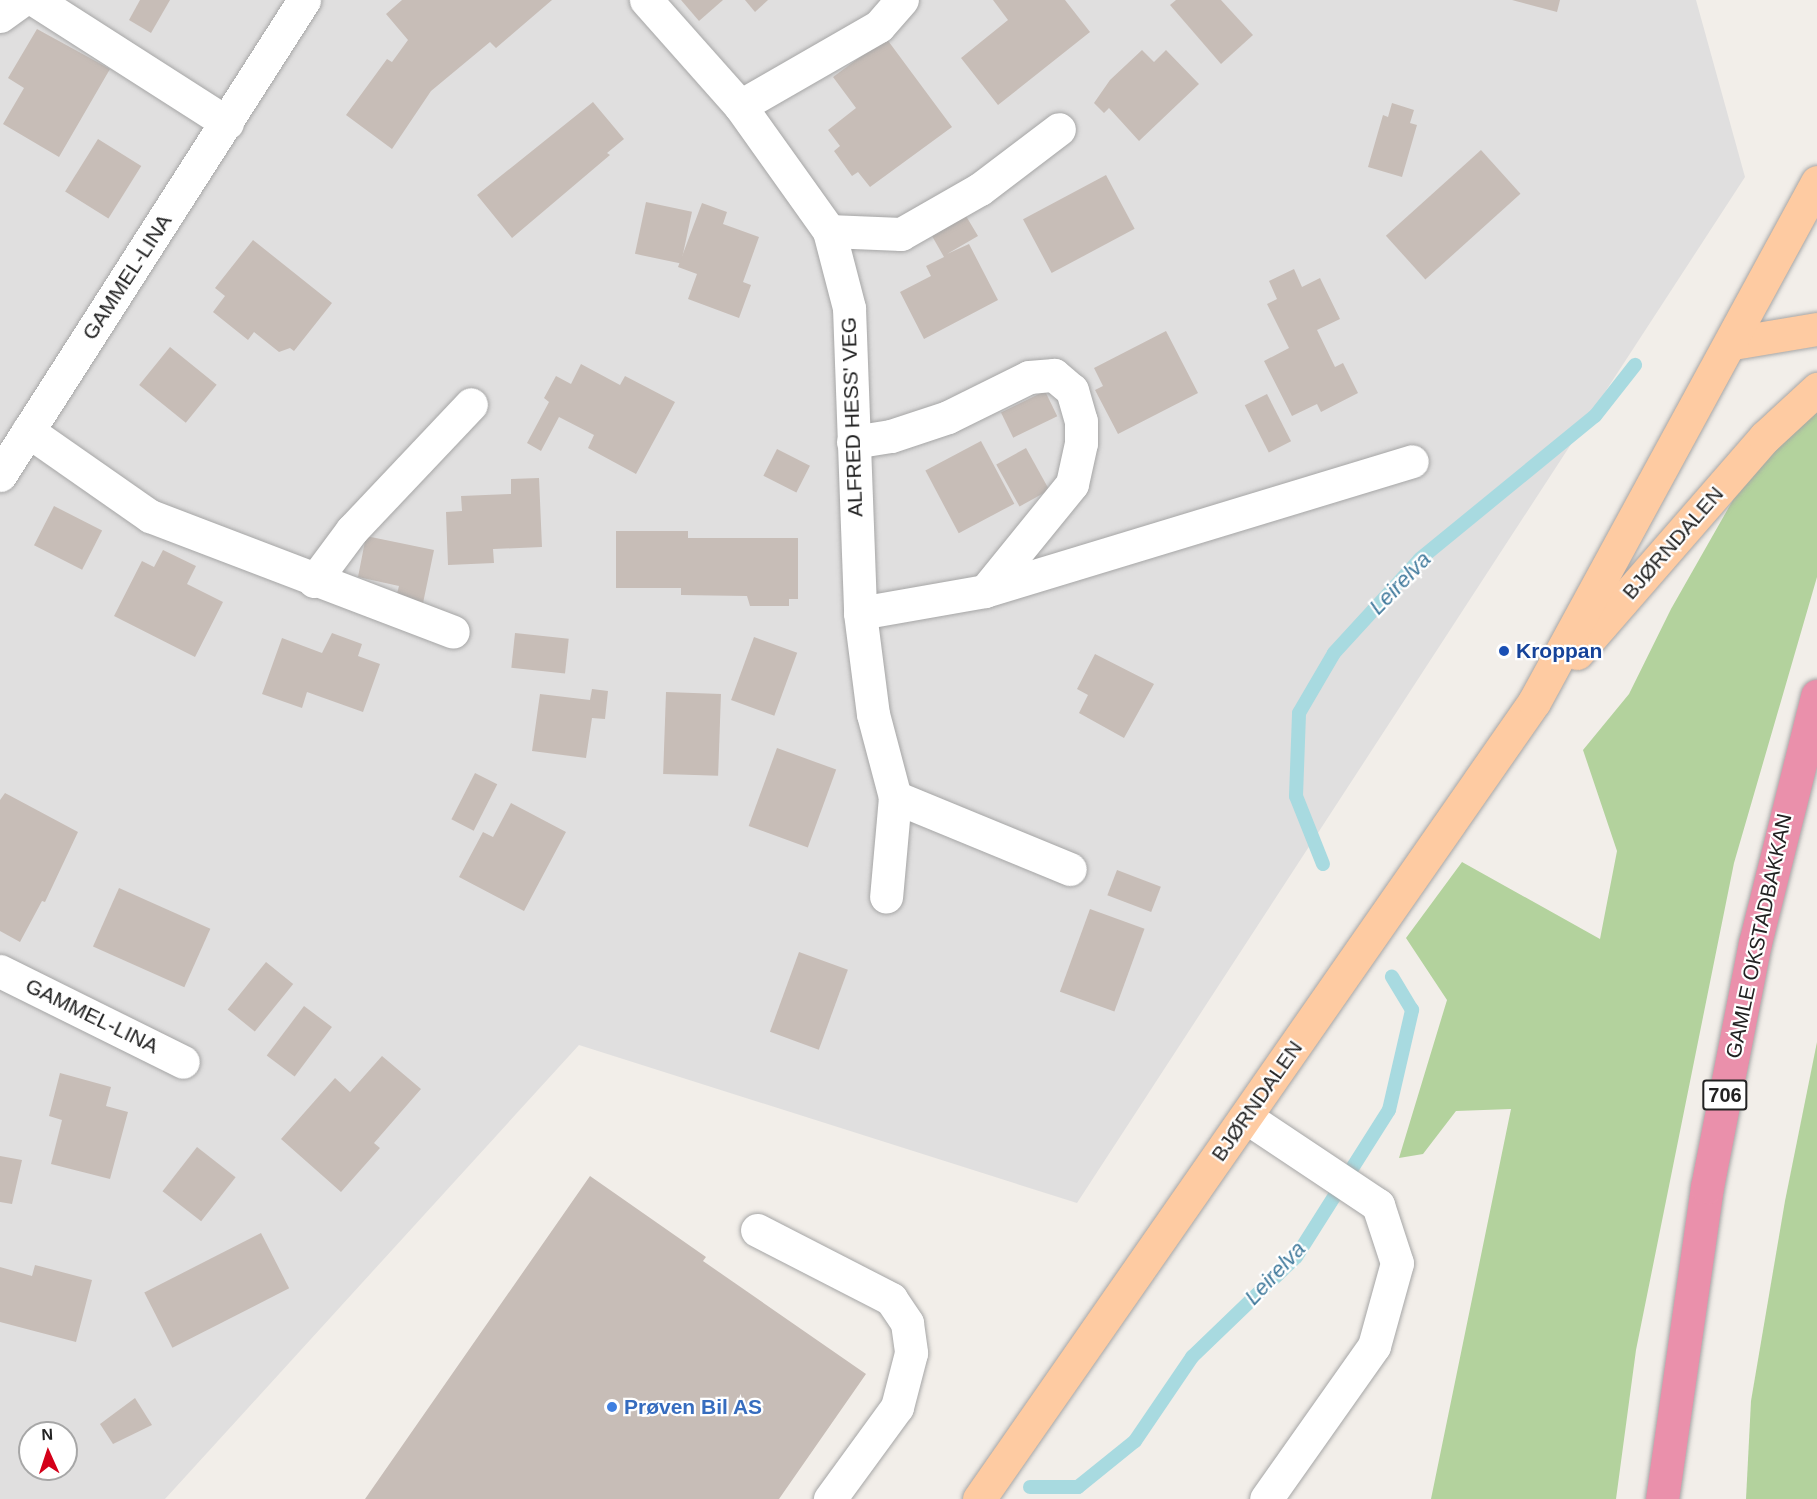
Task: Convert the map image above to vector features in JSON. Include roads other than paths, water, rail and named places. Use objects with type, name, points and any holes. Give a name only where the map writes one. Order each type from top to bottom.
[{"type":"highway","name":"GAMLE OKSTADBAKKAN","points":[[1662,1499],[1707,1187],[1755,943],[1817,696]]},
{"type":"main road","name":"BJØRNDALEN","points":[[979,1499],[1534,702],[1732,343],[1817,182]]},
{"type":"main road","points":[[1732,343],[1817,329]]},
{"type":"main road","name":"BJØRNDALEN","points":[[1534,702],[1765,437],[1817,389]]},
{"type":"street","points":[[0,16],[22,0]]},
{"type":"street","points":[[35,0],[227,123]]},
{"type":"street","name":"GAMMEL-LINA","points":[[0,476],[304,0]]},
{"type":"street","name":"ALFRED HESS' VEG","points":[[646,0],[740,106],[829,231],[849,308],[860,613],[873,714],[894,796],[886,897]]},
{"type":"street","points":[[740,106],[879,26],[902,0]]},
{"type":"street","points":[[829,231],[901,234],[980,189],[1059,129]]},
{"type":"street","points":[[853,442],[891,436],[948,417],[1029,377],[1054,375],[1072,390],[1081,421],[1081,443],[1072,484],[985,591]]},
{"type":"street","points":[[314,581],[352,530],[471,404]]},
{"type":"street","points":[[28,431],[150,516],[314,581],[453,632]]},
{"type":"street","points":[[860,613],[985,591],[1412,460]]},
{"type":"street","points":[[894,796],[1070,869]]},
{"type":"street","name":"GAMMEL-LINA","points":[[0,971],[183,1062]]},
{"type":"street","points":[[1246,1117],[1318,1161],[1378,1205],[1397,1263],[1374,1346],[1266,1499]]},
{"type":"street","points":[[757,1230],[891,1299],[907,1323],[911,1353],[897,1407],[830,1499]]},
{"type":"waterway","name":"Leirelva","points":[[1323,864],[1296,796],[1299,713],[1334,653],[1420,559],[1595,416],[1635,365]]},
{"type":"waterway","name":"Leirelva","points":[[1030,1487],[1078,1487],[1135,1441],[1192,1357],[1296,1257],[1389,1110],[1412,1010],[1392,977]]},
{"type":"place","name":"Kroppan","points":[[1504,651]]},
{"type":"place","name":"Prøven Bil AS","points":[[612,1407]]}]
